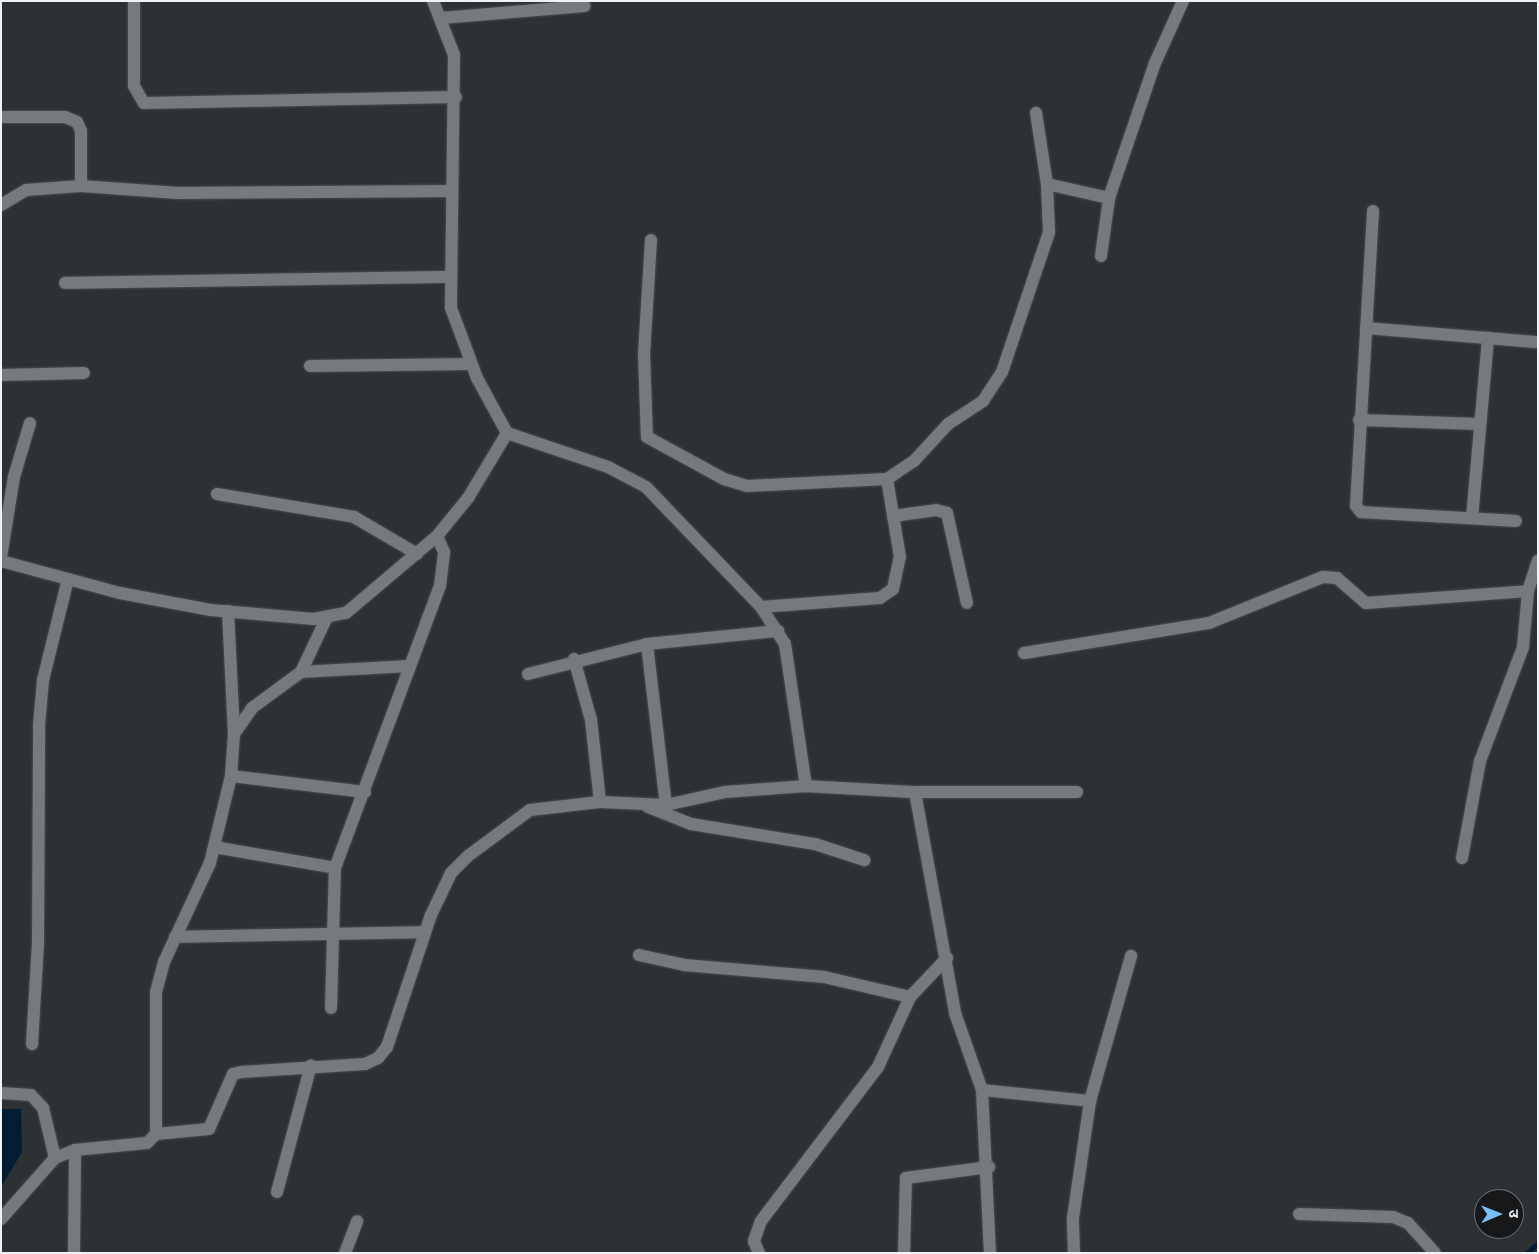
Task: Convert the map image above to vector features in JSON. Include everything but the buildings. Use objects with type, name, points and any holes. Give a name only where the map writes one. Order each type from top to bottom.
[{"type":"street","points":[[134,1],[134,86],[144,103],[456,97]]},
{"type":"street","points":[[433,1],[442,18],[454,55],[456,97],[449,191],[451,308],[472,364],[507,433],[608,467],[646,487],[761,607],[778,632],[792,671],[806,786]]},
{"type":"street","points":[[1101,256],[1109,198],[1155,62],[1183,1]]},
{"type":"street","points":[[442,18],[584,6]]},
{"type":"street","points":[[651,240],[644,353],[647,437],[724,479],[747,486],[888,479],[994,388],[1049,232],[1048,184],[1036,113]]},
{"type":"street","points":[[1,117],[65,117],[77,122],[81,131],[80,186]]},
{"type":"street","points":[[1048,184],[1109,198]]},
{"type":"street","points":[[1,205],[26,190],[80,186],[178,193],[449,191]]},
{"type":"street","points":[[1373,211],[1359,420],[1356,506],[1361,512],[1516,521]]},
{"type":"street","points":[[66,284],[450,277]]},
{"type":"street","points":[[1366,328],[1538,342]]},
{"type":"street","points":[[1472,518],[1488,338]]},
{"type":"street","points":[[310,366],[472,364]]},
{"type":"street","points":[[1,375],[84,373]]},
{"type":"street","points":[[1359,420],[1480,424]]},
{"type":"street","points":[[1,557],[14,477],[30,423]]},
{"type":"street","points":[[1,561],[68,579],[228,611],[327,617],[346,613],[438,536],[468,498],[507,433]]},
{"type":"street","points":[[761,607],[880,598],[893,589],[898,577],[888,479]]},
{"type":"street","points":[[218,494],[354,517],[418,554]]},
{"type":"street","points":[[893,516],[936,510],[947,513],[967,603]]},
{"type":"street","points":[[331,1008],[330,935],[335,868],[365,792],[444,566],[438,536]]},
{"type":"street","points":[[1462,858],[1480,760],[1523,647],[1528,591],[1538,561]]},
{"type":"street","points":[[1024,654],[1209,623],[1323,576],[1337,578],[1366,602],[1528,591]]},
{"type":"street","points":[[32,1044],[39,915],[39,725],[43,680],[68,579]]},
{"type":"street","points":[[156,1134],[156,992],[175,937],[214,847],[231,776],[234,734],[228,611]]},
{"type":"street","points":[[234,734],[252,708],[301,672],[327,617]]},
{"type":"street","points":[[528,674],[574,659],[647,644],[778,632]]},
{"type":"street","points":[[647,644],[666,805]]},
{"type":"street","points":[[574,659],[591,720],[600,802]]},
{"type":"street","points":[[301,672],[409,666]]},
{"type":"street","points":[[231,776],[365,792]]},
{"type":"street","points":[[1,1219],[55,1158],[75,1150],[147,1143],[156,1134],[210,1129],[234,1074],[311,1065],[365,1064],[387,1047],[426,932],[452,873],[504,827],[530,810],[600,802],[666,805],[725,792],[806,786],[915,792],[1077,792]]},
{"type":"street","points":[[915,792],[956,1013],[982,1090],[989,1167],[990,1253]]},
{"type":"street","points":[[641,804],[691,824],[815,844],[864,860]]},
{"type":"street","points":[[214,847],[335,868]]},
{"type":"street","points":[[175,937],[426,932]]},
{"type":"street","points":[[640,954],[684,965],[815,976],[910,997]]},
{"type":"street","points":[[1074,1253],[1073,1218],[1090,1101],[1131,956]]},
{"type":"street","points":[[759,1253],[754,1240],[761,1221],[878,1067],[910,997],[947,958]]},
{"type":"street","points":[[277,1192],[311,1065]]},
{"type":"street","points":[[982,1090],[1090,1101]]},
{"type":"street","points":[[1,1092],[31,1095],[43,1108],[55,1158]]},
{"type":"street","points":[[74,1253],[75,1150]]},
{"type":"street","points":[[904,1253],[906,1178],[989,1167]]},
{"type":"street","points":[[1299,1214],[1393,1217],[1408,1223],[1435,1253]]},
{"type":"street","points":[[345,1253],[357,1221]]},
{"type":"water","points":[[1,1109],[21,1109],[22,1152],[1,1187]]},
{"type":"waterway","points":[[1527,1253],[1538,1243]]}]
